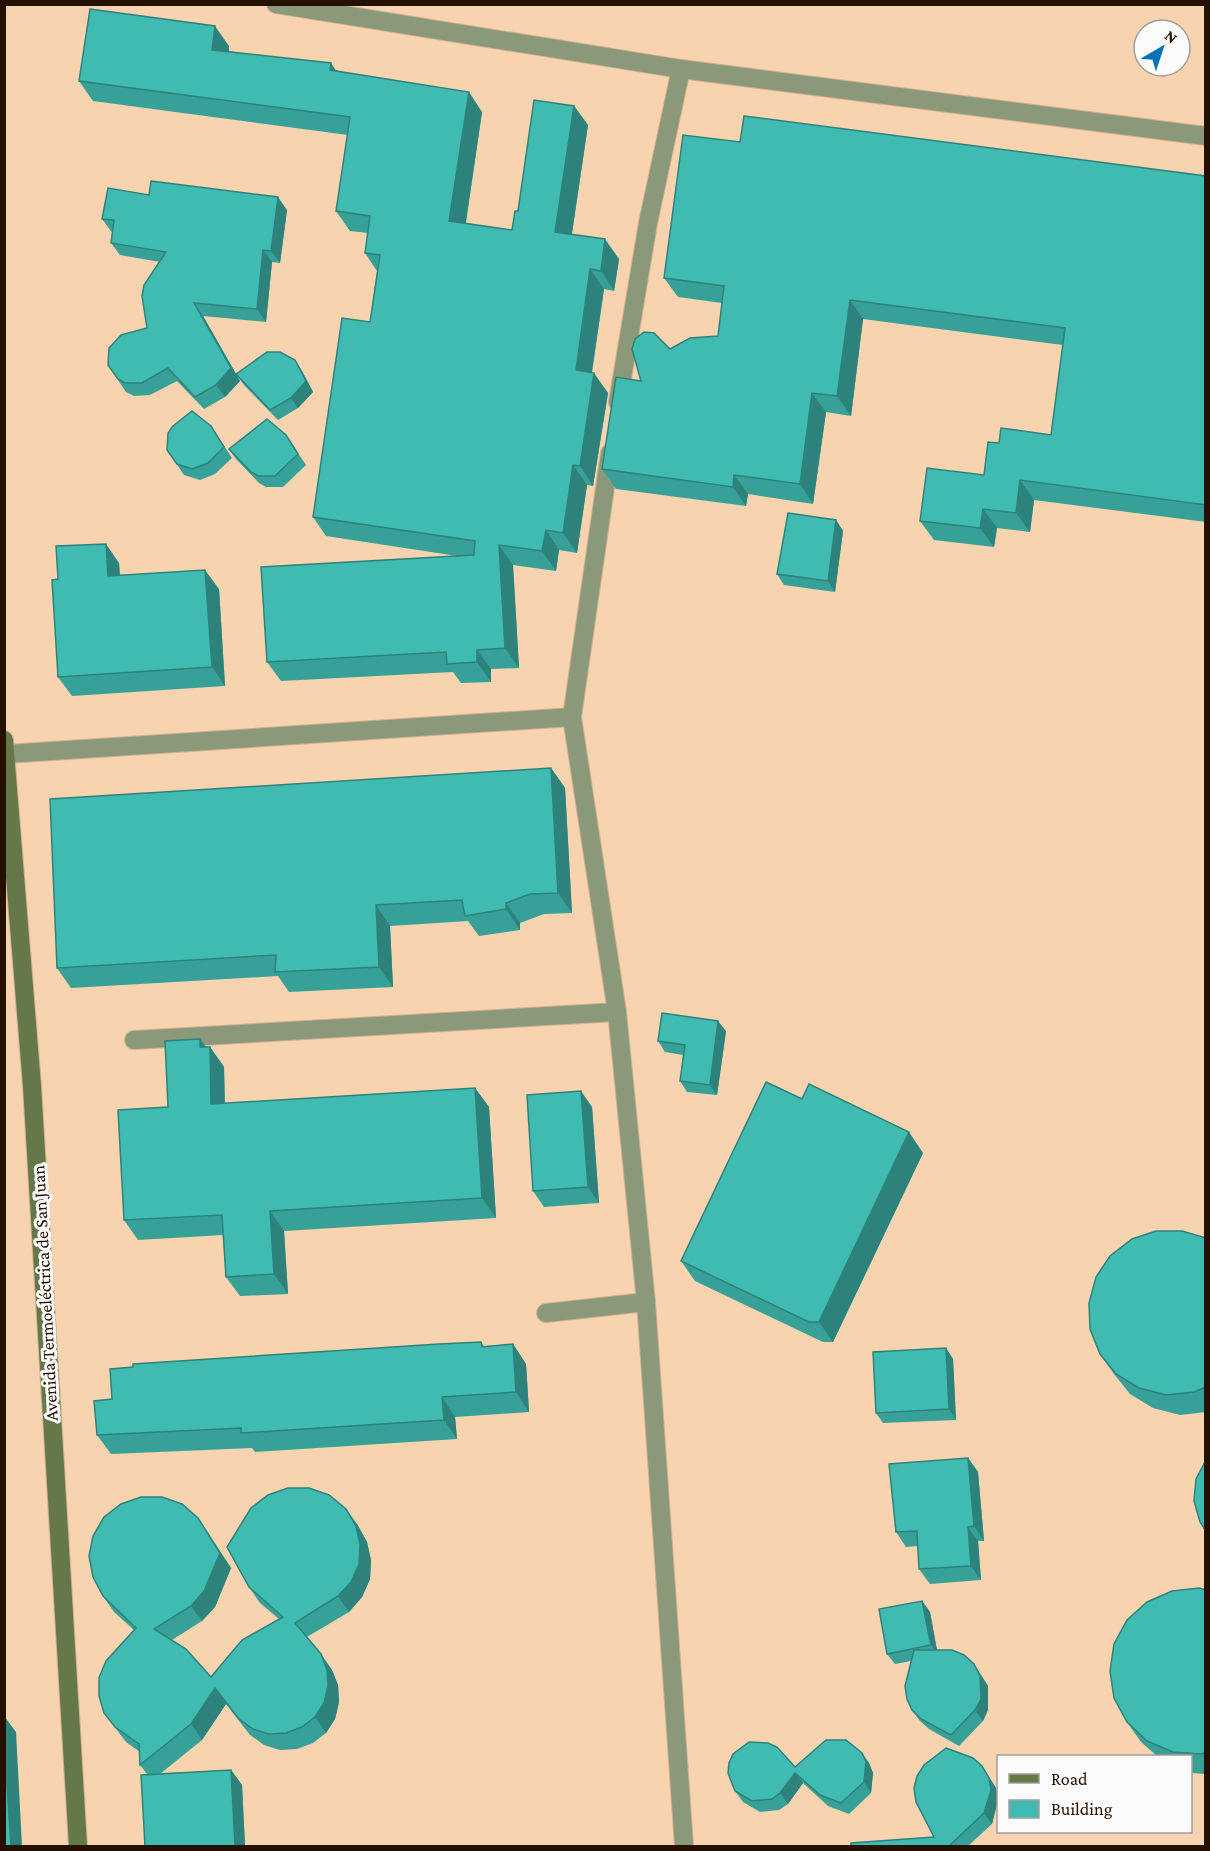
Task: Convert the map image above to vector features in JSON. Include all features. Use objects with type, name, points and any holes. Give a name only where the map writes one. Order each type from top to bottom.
[{"type":"street","points":[[276,4],[681,69],[1206,136]]},
{"type":"street","points":[[681,69],[648,223],[613,429],[572,717],[618,1012],[646,1302],[684,1846]]},
{"type":"street","points":[[5,747],[572,717]]},
{"type":"street","name":"Avenida Termoeléctrica de San Juan","points":[[5,747],[32,1086],[78,1846]]},
{"type":"street","points":[[134,1041],[618,1012]]},
{"type":"street","points":[[546,1313],[646,1302]]},
{"type":"building","points":[[90,9],[215,26],[212,50],[331,63],[330,70],[469,92],[449,221],[512,230],[515,211],[518,211],[534,100],[574,106],[555,232],[605,239],[601,271],[590,269],[576,370],[594,373],[580,466],[573,465],[563,533],[546,530],[542,551],[499,545],[505,648],[477,650],[477,662],[447,664],[446,652],[267,662],[261,567],[474,555],[475,541],[313,517],[342,318],[370,322],[380,255],[365,253],[370,216],[336,211],[350,117],[79,81]]},
{"type":"building","points":[[744,116],[1206,176],[1206,505],[1020,480],[1016,513],[983,509],[980,528],[920,521],[927,468],[984,475],[988,442],[999,443],[1001,428],[1051,435],[1065,328],[850,300],[837,396],[812,393],[800,484],[734,475],[733,487],[602,469],[616,377],[641,381],[632,349],[635,339],[644,332],[654,333],[670,349],[690,338],[718,336],[724,286],[664,278],[683,135],[740,142]]},
{"type":"building","points":[[151,181],[278,197],[271,251],[263,250],[257,309],[194,303],[231,368],[216,385],[195,397],[168,368],[142,383],[125,383],[118,379],[108,365],[109,348],[121,335],[147,328],[142,296],[144,285],[166,252],[111,243],[114,220],[102,219],[108,188],[149,195]]},
{"type":"building","points":[[267,352],[280,352],[295,360],[306,381],[291,398],[270,410],[236,374]]},
{"type":"building","points":[[192,411],[211,426],[224,447],[208,463],[192,469],[177,464],[167,450],[168,433]]},
{"type":"building","points":[[267,419],[286,435],[298,454],[275,476],[258,476],[251,472],[229,449]]},
{"type":"building","points":[[788,513],[836,520],[828,581],[777,574]]},
{"type":"building","points":[[106,544],[108,576],[205,570],[212,667],[58,677],[52,580],[58,579],[56,546]]},
{"type":"building","points":[[551,768],[558,893],[530,894],[506,903],[506,909],[465,916],[462,900],[376,905],[379,967],[275,972],[276,955],[57,968],[50,799]]},
{"type":"building","points":[[662,1013],[718,1021],[710,1085],[680,1081],[685,1045],[658,1041]]},
{"type":"building","points":[[200,1039],[200,1047],[210,1047],[211,1104],[475,1088],[482,1198],[270,1211],[274,1274],[226,1277],[222,1215],[124,1220],[118,1110],[168,1107],[165,1041]]},
{"type":"building","points":[[766,1082],[802,1099],[809,1084],[909,1132],[819,1322],[809,1322],[681,1261]]},
{"type":"building","points":[[581,1091],[588,1187],[533,1191],[527,1095]]},
{"type":"building","points":[[1156,1231],[1182,1231],[1206,1238],[1206,1387],[1194,1392],[1166,1395],[1139,1388],[1116,1374],[1100,1354],[1090,1329],[1089,1303],[1096,1277],[1110,1256],[1132,1239]]},
{"type":"building","points":[[481,1342],[482,1347],[513,1344],[516,1392],[442,1397],[444,1420],[241,1433],[241,1428],[97,1435],[94,1401],[112,1399],[110,1369],[133,1367],[133,1364]]},
{"type":"building","points":[[946,1348],[949,1409],[876,1413],[873,1352]]},
{"type":"building","points":[[968,1458],[974,1526],[968,1527],[971,1566],[919,1569],[917,1531],[896,1532],[889,1464]]},
{"type":"building","points":[[1206,1460],[1206,1531],[1200,1522],[1194,1501],[1196,1479]]},
{"type":"building","points":[[288,1488],[309,1488],[329,1495],[346,1509],[356,1526],[360,1545],[359,1564],[351,1582],[338,1596],[295,1623],[321,1654],[327,1670],[328,1686],[324,1703],[315,1717],[302,1727],[286,1733],[269,1734],[253,1729],[239,1719],[215,1688],[191,1724],[140,1765],[139,1744],[115,1727],[104,1713],[99,1696],[99,1678],[106,1661],[136,1628],[103,1596],[93,1577],[89,1556],[93,1536],[104,1517],[121,1504],[141,1497],[162,1497],[182,1504],[198,1518],[220,1553],[204,1591],[191,1606],[154,1629],[186,1649],[211,1677],[242,1640],[283,1617],[249,1587],[227,1547],[251,1508],[268,1495]]},
{"type":"building","points":[[1199,1588],[1206,1590],[1206,1753],[1173,1752],[1147,1741],[1127,1722],[1114,1698],[1110,1671],[1114,1644],[1127,1620],[1147,1602],[1172,1591]]},
{"type":"building","points":[[922,1601],[931,1645],[887,1654],[879,1609]]},
{"type":"building","points":[[914,1650],[952,1650],[964,1655],[974,1664],[980,1676],[981,1699],[975,1710],[951,1735],[921,1719],[912,1710],[907,1699],[905,1686]]},
{"type":"building","points":[[826,1740],[846,1740],[862,1753],[866,1762],[864,1782],[841,1803],[820,1795],[795,1773],[780,1793],[772,1799],[752,1801],[735,1791],[728,1773],[729,1763],[733,1754],[749,1742],[768,1743],[777,1747],[795,1767]]},
{"type":"building","points":[[4,1741],[11,1846],[4,1846]]},
{"type":"building","points":[[946,1748],[973,1758],[982,1766],[989,1778],[991,1790],[984,1813],[949,1846],[851,1846],[851,1843],[934,1837],[916,1802],[914,1788],[917,1776],[924,1765]]},
{"type":"building","points":[[231,1770],[235,1846],[145,1846],[141,1775]]}]
